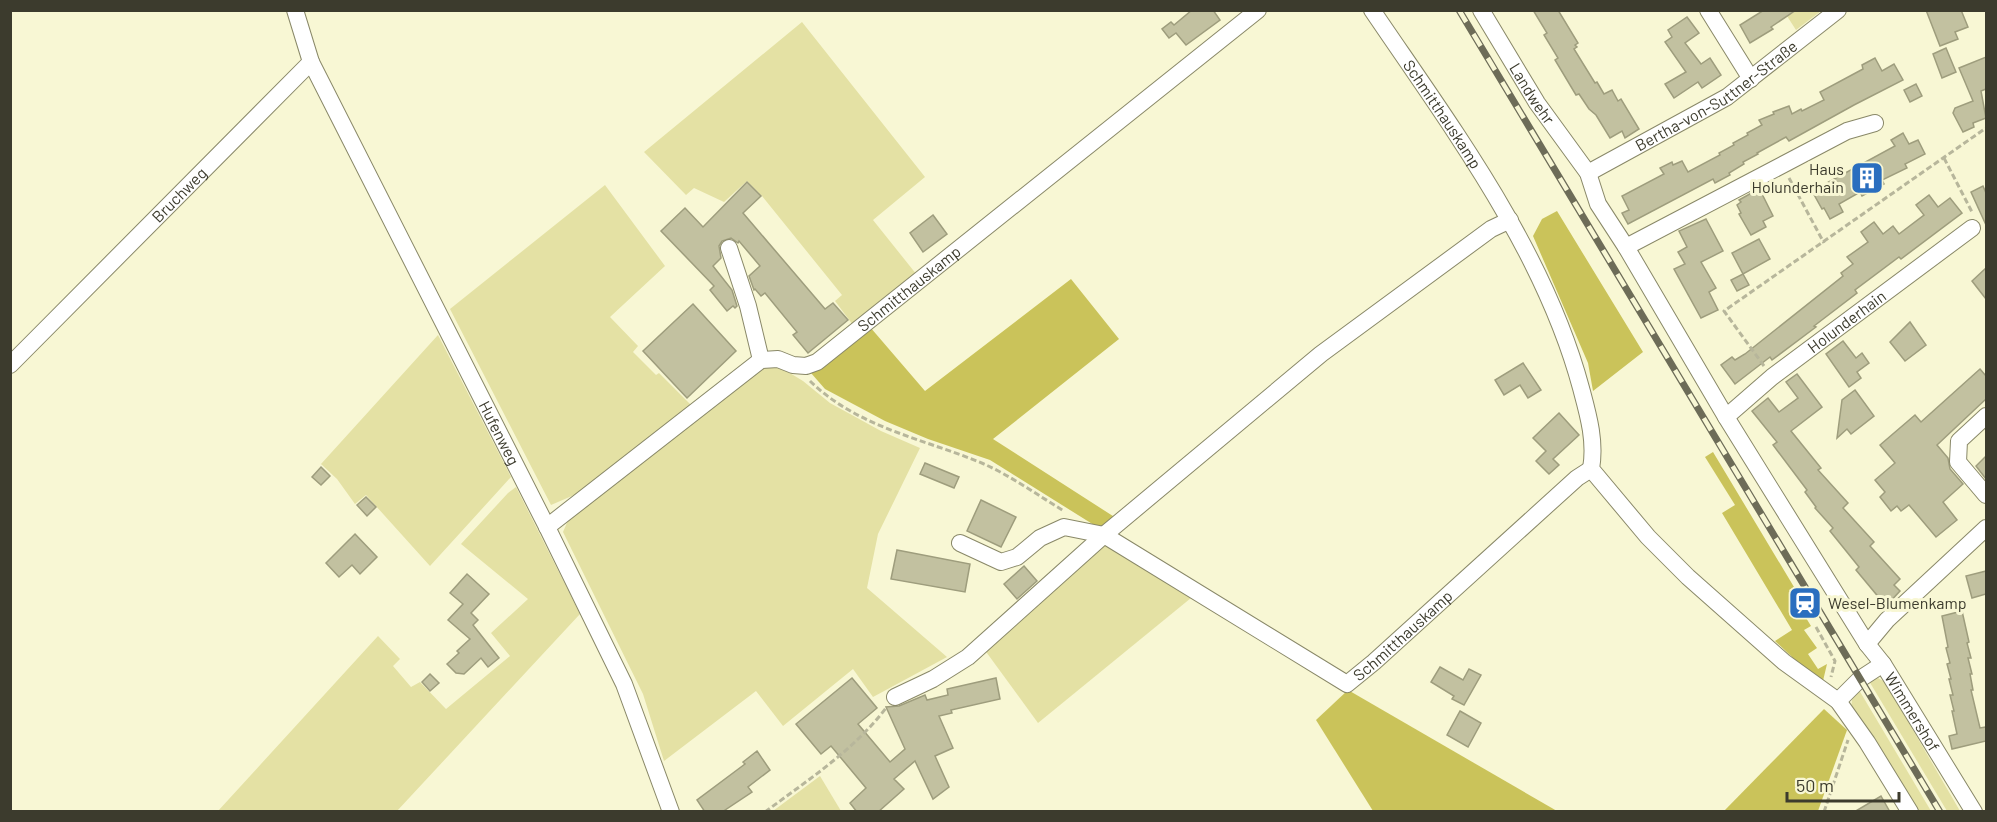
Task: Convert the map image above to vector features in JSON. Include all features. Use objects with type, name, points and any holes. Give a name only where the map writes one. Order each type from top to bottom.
[{"type":"street","points":[[295,10],[311,62]]},
{"type":"street","name":"Schmitthauskamp","points":[[761,360],[778,359],[794,365],[806,366],[817,362],[1258,10]]},
{"type":"street","name":"Schmitthauskamp","points":[[1104,535],[1347,684],[1577,478],[1591,469],[1592,434],[1572,355],[1554,306],[1510,220],[1435,102],[1372,10]]},
{"type":"street","name":"Landwehr","points":[[1481,10],[1537,103],[1588,173]]},
{"type":"street","points":[[1708,10],[1750,79]]},
{"type":"street","name":"Bertha-von-Suttner-Straße","points":[[1588,173],[1727,97],[1838,10]]},
{"type":"street","name":"Bruchweg","points":[[10,365],[311,62]]},
{"type":"street","name":"Hufenweg","points":[[311,62],[547,526],[624,684],[671,812]]},
{"type":"street","points":[[1626,247],[1846,131],[1875,123]]},
{"type":"street","points":[[1588,173],[1598,204],[1626,247],[1726,417],[1867,644],[1887,621],[1986,528]]},
{"type":"street","points":[[895,697],[933,679],[968,657],[1104,535],[1321,354],[1491,229],[1510,220]]},
{"type":"street","name":"Holunderhain","points":[[1726,417],[1773,377],[1972,228]]},
{"type":"street","points":[[547,526],[761,360],[748,306],[729,248]]},
{"type":"street","points":[[1986,416],[1959,441],[1958,462],[1986,495]]},
{"type":"street","points":[[1591,469],[1648,537],[1688,577],[1784,662],[1838,701],[1857,726],[1910,812]]},
{"type":"street","points":[[960,543],[1001,562],[1017,557],[1040,538],[1064,527],[1104,535]]},
{"type":"street","name":"Wimmershof","points":[[1867,644],[1883,664],[1974,812]]},
{"type":"street","points":[[1838,701],[1860,679],[1883,664]]},
{"type":"path","points":[[1773,377],[1724,311],[1986,128]]},
{"type":"path","points":[[1944,158],[1975,218],[1972,228]]},
{"type":"path","points":[[1782,165],[1824,243]]},
{"type":"path","points":[[794,365],[820,392],[878,426],[985,465],[1064,511]]},
{"type":"path","points":[[1815,627],[1835,661],[1832,668]]},
{"type":"path","points":[[765,812],[823,769],[871,728],[895,697]]},
{"type":"path","points":[[1824,812],[1850,734],[1857,726]]},
{"type":"shaded area","points":[[1796,11],[1821,11],[1796,30],[1787,16]]},
{"type":"shaded area","points":[[802,22],[925,177],[873,220],[917,275],[853,325],[835,301],[842,295],[762,196],[747,181],[724,202],[694,188],[686,195],[644,152]]},
{"type":"shaded area","points":[[605,185],[665,266],[610,317],[638,346],[633,352],[656,375],[659,373],[692,406],[588,489],[551,505],[450,309]]},
{"type":"shaded area","points":[[1557,211],[1643,352],[1593,391],[1588,363],[1533,236],[1542,219]]},
{"type":"shaded area","points":[[1071,279],[1119,339],[993,439],[1116,518],[1102,530],[990,460],[928,439],[885,421],[825,389],[811,373],[870,327],[925,391]]},
{"type":"shaded area","points":[[438,335],[511,477],[430,566],[366,495],[355,504],[337,479],[321,464]]},
{"type":"shaded area","points":[[775,364],[803,381],[830,403],[881,431],[920,448],[878,534],[867,588],[947,657],[873,697],[853,669],[783,726],[756,691],[664,761],[643,694],[563,532],[569,518],[754,371]]},
{"type":"shaded area","points":[[1713,452],[1794,587],[1789,590],[1811,626],[1804,630],[1817,648],[1808,654],[1818,669],[1827,664],[1822,685],[1775,641],[1792,630],[1722,513],[1735,505],[1705,457]]},
{"type":"shaded area","points":[[516,487],[580,614],[397,811],[218,811],[378,636],[400,659],[393,666],[411,687],[420,682],[446,709],[510,656],[491,633],[528,599],[461,544]]},
{"type":"shaded area","points":[[1103,544],[1191,598],[1038,723],[984,649]]},
{"type":"shaded area","points":[[1878,678],[1885,682],[1960,811],[1947,811],[1869,681]]},
{"type":"shaded area","points":[[1348,690],[1557,811],[1373,811],[1316,720]]},
{"type":"shaded area","points":[[1859,690],[1931,811],[1918,811],[1851,709],[1852,700]]},
{"type":"shaded area","points":[[1824,709],[1847,730],[1818,811],[1724,811]]},
{"type":"shaded area","points":[[820,776],[841,811],[773,811]]},
{"type":"building","points":[[1192,10],[1213,10],[1220,20],[1186,45],[1176,33],[1169,38],[1162,29],[1171,22],[1174,25]]},
{"type":"building","points":[[1533,10],[1558,10],[1578,43],[1574,49],[1595,83],[1597,82],[1604,94],[1612,90],[1618,101],[1621,99],[1639,129],[1625,138],[1622,131],[1610,138],[1596,115],[1579,94],[1576,95],[1555,60],[1558,58],[1544,35],[1547,33]]},
{"type":"building","points":[[1764,10],[1796,10],[1771,27],[1773,29],[1750,43],[1740,25]]},
{"type":"building","points":[[1926,10],[1961,10],[1968,27],[1955,32],[1958,39],[1940,46]]},
{"type":"building","points":[[1687,17],[1699,33],[1685,43],[1701,64],[1710,58],[1721,75],[1702,88],[1698,82],[1674,98],[1665,84],[1686,72],[1665,42],[1672,37],[1668,30]]},
{"type":"building","points":[[1946,48],[1956,72],[1942,78],[1933,54]]},
{"type":"building","points":[[1986,57],[1986,89],[1981,91],[1986,118],[1973,123],[1974,127],[1963,132],[1953,113],[1955,108],[1973,101],[1959,68]]},
{"type":"building","points":[[1875,58],[1882,71],[1894,64],[1903,80],[1789,141],[1786,137],[1743,162],[1744,164],[1729,173],[1730,175],[1715,183],[1713,179],[1628,224],[1622,213],[1629,210],[1622,196],[1664,174],[1660,168],[1672,162],[1673,165],[1682,161],[1688,172],[1720,155],[1719,153],[1734,145],[1733,143],[1748,135],[1747,133],[1762,125],[1759,120],[1774,114],[1773,112],[1789,106],[1792,114],[1824,100],[1820,92],[1863,69],[1862,65]]},
{"type":"building","points":[[1916,84],[1922,96],[1910,102],[1904,90]]},
{"type":"building","points":[[1903,133],[1909,144],[1918,140],[1925,154],[1905,164],[1907,168],[1882,180],[1884,184],[1862,196],[1860,192],[1839,204],[1843,212],[1830,219],[1812,191],[1895,146],[1891,140]]},
{"type":"building","points":[[747,182],[761,196],[743,213],[825,309],[833,303],[848,320],[808,353],[793,335],[797,332],[765,293],[761,296],[754,290],[749,276],[760,266],[739,241],[738,243],[731,238],[722,241],[719,246],[721,258],[713,266],[732,290],[737,306],[727,311],[710,290],[714,286],[661,231],[685,208],[703,227]]},
{"type":"building","points":[[1983,186],[1986,193],[1986,225],[1971,192]]},
{"type":"building","points":[[1755,191],[1757,194],[1761,192],[1773,216],[1763,221],[1766,227],[1751,235],[1739,214],[1741,213],[1737,205],[1741,202],[1739,200]]},
{"type":"building","points":[[1929,195],[1938,207],[1950,198],[1962,213],[1855,290],[1857,293],[1814,326],[1816,327],[1772,360],[1770,357],[1735,384],[1721,365],[1732,357],[1735,360],[1745,354],[1843,276],[1841,273],[1853,264],[1847,257],[1868,242],[1861,232],[1874,222],[1883,234],[1893,226],[1899,234],[1924,215],[1916,205]]},
{"type":"building","points":[[933,215],[947,234],[923,252],[910,233]]},
{"type":"building","points":[[1706,219],[1723,251],[1701,262],[1716,288],[1709,292],[1718,310],[1701,318],[1674,269],[1685,264],[1678,252],[1687,247],[1679,231]]},
{"type":"building","points":[[1759,239],[1770,259],[1743,274],[1732,253]]},
{"type":"building","points":[[1986,268],[1986,299],[1972,281]]},
{"type":"building","points":[[1743,274],[1749,285],[1737,291],[1731,280]]},
{"type":"building","points":[[693,304],[736,351],[687,398],[643,351]]},
{"type":"building","points":[[1910,322],[1926,345],[1905,361],[1890,342]]},
{"type":"building","points":[[1843,341],[1856,358],[1862,353],[1869,363],[1857,372],[1861,378],[1849,387],[1826,354]]},
{"type":"building","points":[[1523,363],[1541,390],[1528,398],[1520,385],[1504,395],[1495,380]]},
{"type":"building","points":[[1980,369],[1986,376],[1986,399],[1937,445],[1948,458],[1950,469],[1963,484],[1943,502],[1957,520],[1936,537],[1909,505],[1901,511],[1897,506],[1891,511],[1880,497],[1885,492],[1875,480],[1895,463],[1880,445],[1915,415],[1921,422]]},
{"type":"building","points":[[1797,374],[1822,407],[1791,431],[1821,468],[1818,470],[1848,503],[1843,508],[1874,542],[1870,546],[1900,579],[1894,585],[1900,591],[1886,606],[1856,570],[1859,567],[1830,531],[1833,528],[1815,508],[1805,492],[1807,490],[1773,445],[1777,442],[1752,411],[1768,398],[1779,412],[1798,398],[1786,382]]},
{"type":"building","points":[[1855,390],[1874,416],[1851,434],[1847,429],[1837,438],[1842,400]]},
{"type":"building","points":[[1559,413],[1579,435],[1553,459],[1559,465],[1549,474],[1536,461],[1546,451],[1533,438]]},
{"type":"building","points":[[1986,456],[1986,479],[1976,466]]},
{"type":"building","points":[[925,463],[959,477],[954,488],[920,474]]},
{"type":"building","points":[[321,467],[330,476],[321,485],[312,477]]},
{"type":"building","points":[[366,497],[376,507],[367,516],[357,505]]},
{"type":"building","points":[[981,500],[1016,517],[1001,547],[967,531]]},
{"type":"building","points":[[355,534],[377,557],[360,574],[352,565],[339,577],[326,563]]},
{"type":"building","points":[[897,550],[970,564],[965,592],[891,579]]},
{"type":"building","points":[[1024,566],[1037,581],[1017,599],[1004,584]]},
{"type":"building","points":[[1986,571],[1986,594],[1972,598],[1966,576]]},
{"type":"building","points":[[467,574],[489,594],[471,613],[478,620],[473,625],[499,658],[488,667],[481,658],[464,674],[456,673],[447,664],[470,639],[448,620],[463,604],[450,593]]},
{"type":"building","points":[[1962,611],[1971,658],[1968,658],[1972,674],[1970,674],[1973,690],[1971,690],[1980,728],[1986,727],[1986,741],[1952,749],[1949,736],[1957,734],[1952,711],[1954,711],[1950,695],[1953,695],[1947,664],[1950,663],[1942,616]]},
{"type":"building","points":[[1440,667],[1463,680],[1469,669],[1481,675],[1464,705],[1452,699],[1454,696],[1431,682]]},
{"type":"building","points":[[430,674],[439,683],[430,691],[422,682]]},
{"type":"building","points":[[852,678],[877,708],[858,724],[890,762],[905,749],[886,707],[899,706],[925,695],[927,700],[948,695],[947,689],[996,678],[1000,699],[951,710],[952,713],[939,716],[953,748],[935,756],[949,787],[933,799],[915,761],[894,779],[904,789],[878,812],[857,812],[850,803],[866,788],[831,746],[821,754],[796,724]]},
{"type":"building","points":[[1460,711],[1481,723],[1468,747],[1447,735]]},
{"type":"building","points":[[757,751],[770,770],[748,787],[752,792],[722,812],[705,812],[697,800],[745,764],[743,762]]},
{"type":"building","points":[[1881,796],[1890,812],[1854,812]]},
{"type":"railway","points":[[1459,10],[1940,812]]},
{"type":"place","name":"Haus Holunderhain","points":[[1867,178]]},
{"type":"place","name":"Wesel-Blumenkamp","points":[[1805,603]]}]
